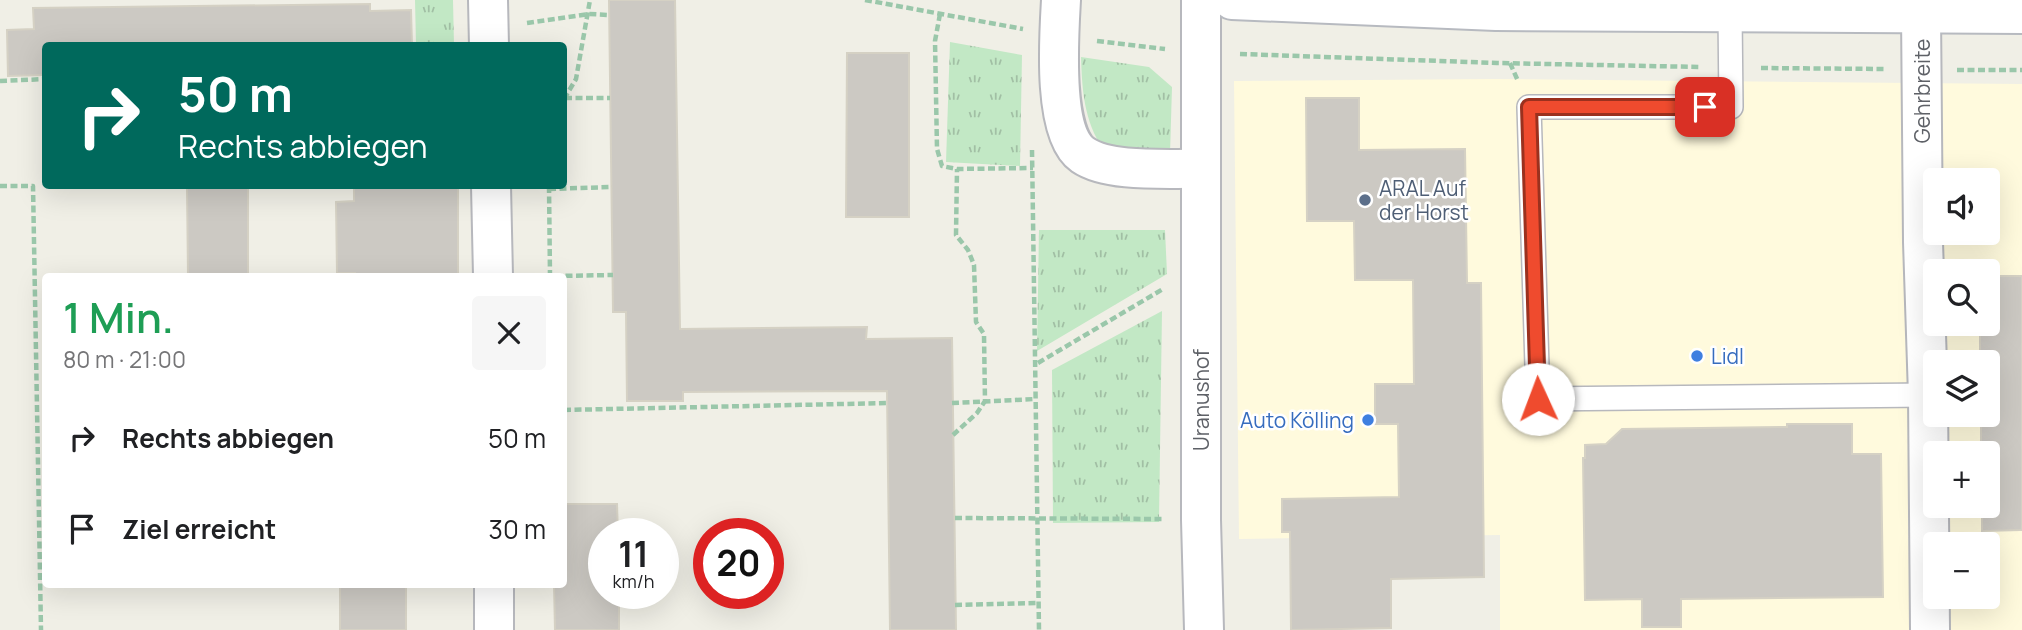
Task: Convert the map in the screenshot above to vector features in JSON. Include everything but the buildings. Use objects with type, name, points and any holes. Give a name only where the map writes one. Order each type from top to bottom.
[{"type":"street","name":"Uranushof","points":[[1201,0],[1201,520],[1204,630]]},
{"type":"street","points":[[1232,0],[1560,6],[1730,13],[1922,7],[2022,14]]},
{"type":"street","name":"Gehrbreite","points":[[1922,7],[1927,350]]},
{"type":"street","points":[[1060,18],[1061,98],[1069,140],[1082,155],[1099,162],[1123,166],[1200,169]]},
{"type":"street","points":[[491,189],[493,273]]},
{"type":"street","name":"Gehrbreite","points":[[1928,427],[1930,630]]},
{"type":"street","points":[[494,588],[494,630]]},
{"type":"lane","points":[[1730,13],[1731,107],[1529,107],[1538,399],[1923,396]]},
{"type":"path","points":[[567,94],[576,79],[590,0]]},
{"type":"path","points":[[865,0],[940,14],[1060,18],[1200,53],[1730,68],[2022,70]]},
{"type":"path","points":[[488,24],[589,14],[609,15]]},
{"type":"path","points":[[940,14],[935,41],[937,149],[942,166],[957,169],[1032,168]]},
{"type":"path","points":[[0,81],[42,79]]},
{"type":"path","points":[[567,99],[610,98]]},
{"type":"path","points":[[1032,140],[1037,363],[1035,399],[1040,517],[1039,630]]},
{"type":"path","points":[[953,435],[977,413],[985,401],[984,334],[976,321],[974,265],[968,250],[956,235],[957,169]]},
{"type":"path","points":[[0,186],[33,187],[41,630]]},
{"type":"path","points":[[567,187],[611,187]]},
{"type":"path","points":[[550,189],[552,273]]},
{"type":"path","points":[[1037,363],[1200,267]]},
{"type":"path","points":[[567,276],[613,275]]},
{"type":"path","points":[[952,403],[1035,399]]},
{"type":"path","points":[[567,410],[888,403]]},
{"type":"path","points":[[955,518],[1201,520]]},
{"type":"path","points":[[956,605],[1038,603]]},
{"type":"shaded area","points":[[1493,79],[2022,84],[2022,630],[1500,630],[1500,535],[1239,539],[1234,81]]},
{"type":"green space","points":[[415,0],[453,0],[454,42],[416,42]]},
{"type":"green space","points":[[950,42],[1022,55],[1020,166],[946,162]]},
{"type":"green space","points":[[1081,57],[1149,67],[1172,87],[1170,154],[1103,149],[1088,116],[1083,93]]},
{"type":"green space","points":[[1039,230],[1165,230],[1167,274],[1037,351]]},
{"type":"green space","points":[[1162,311],[1159,522],[1053,523],[1052,370]]},
{"type":"place","name":"ARAL Auf der Horst","points":[[1365,200]]},
{"type":"place","name":"Lidl","points":[[1697,356]]},
{"type":"place","name":"Auto Kölling","points":[[1368,420]]},
{"type":"route","points":[[1538,399],[1529,107],[1705,107]]}]
